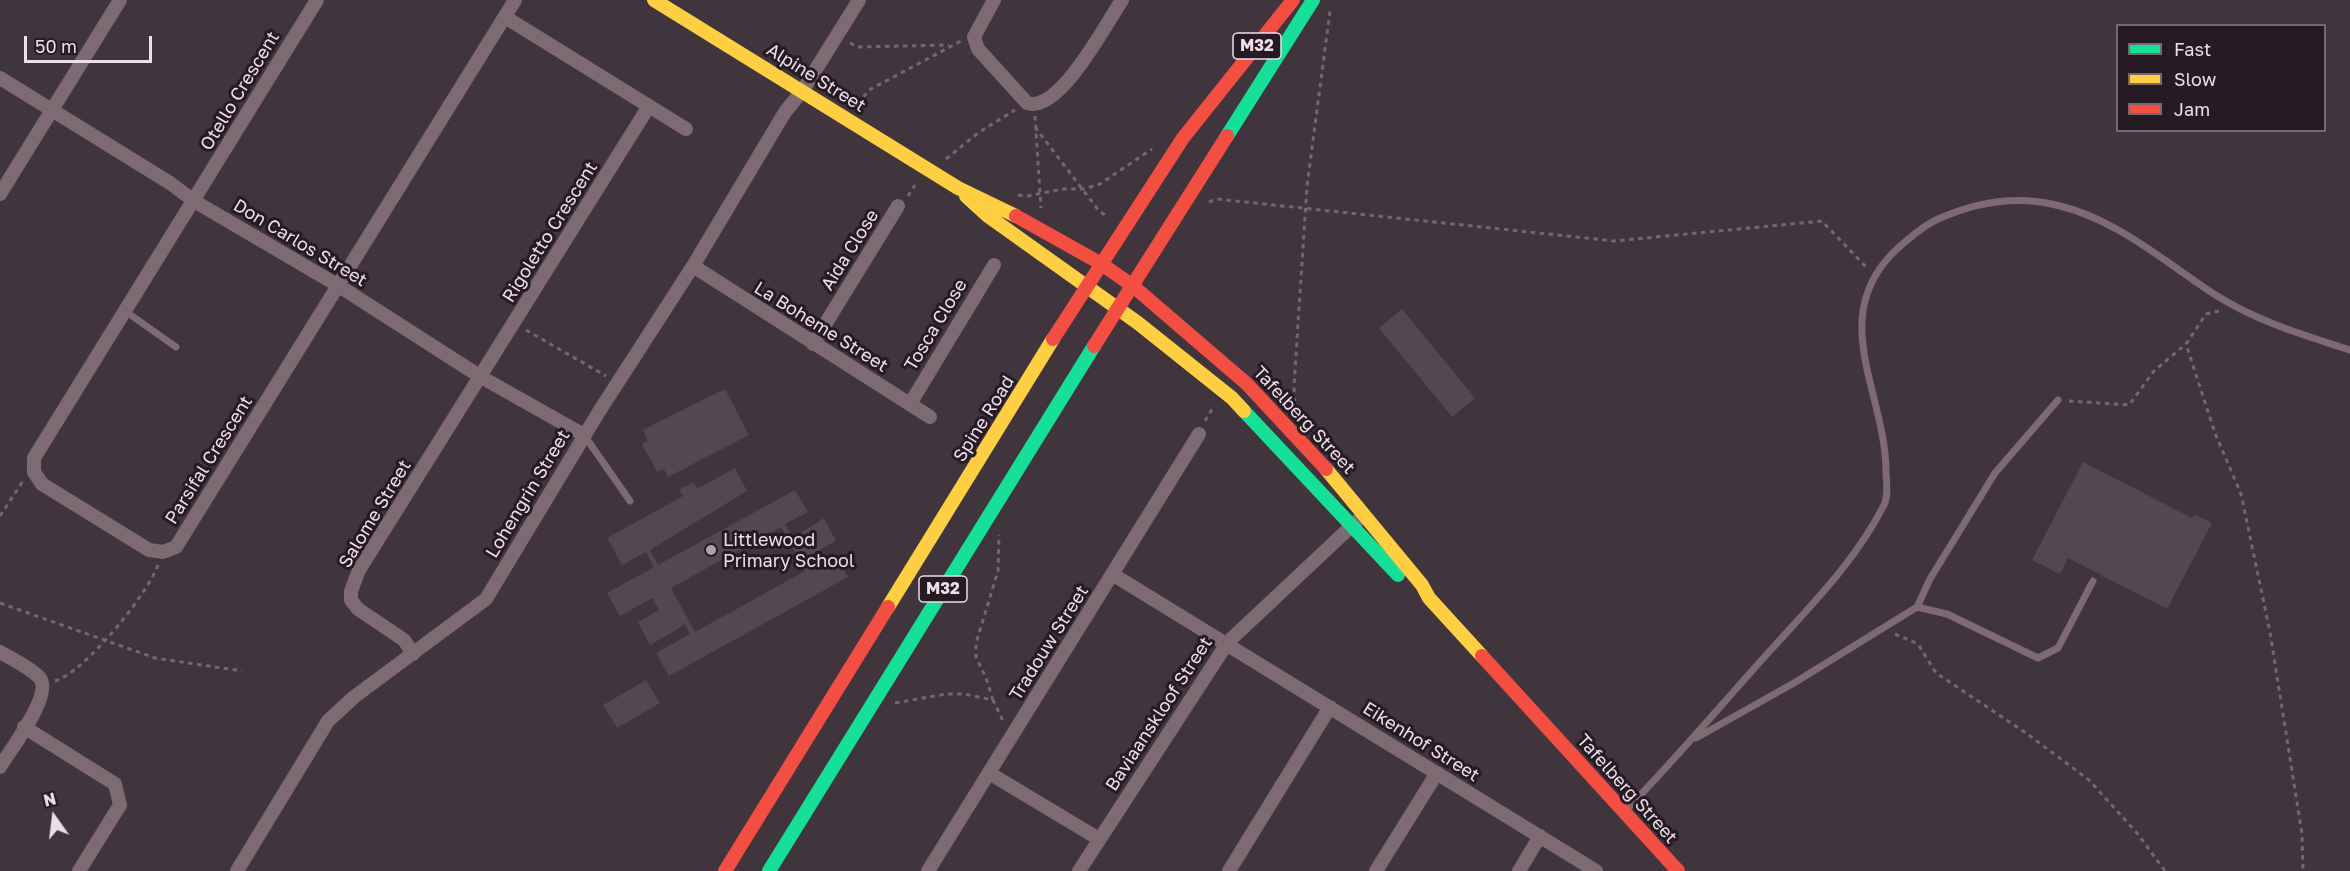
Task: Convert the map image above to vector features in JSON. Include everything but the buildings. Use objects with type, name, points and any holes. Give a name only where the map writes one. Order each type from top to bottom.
[{"type":"main road","name":"Alpine Street","points":[[654,0],[958,188],[997,204],[1100,263]]},
{"type":"main road","name":"Spine Road","points":[[725,871],[1100,263],[1183,138],[1293,0]]},
{"type":"main road","name":"M32","points":[[769,871],[1313,0]]},
{"type":"main road","name":"Alpine Street","points":[[958,188],[988,216],[1086,287]]},
{"type":"main road","name":"Tafelberg Street","points":[[1100,263],[1133,285],[1247,384],[1342,488],[1422,585],[1429,598],[1678,871]]},
{"type":"main road","name":"Tafelberg Street","points":[[1086,287],[1118,309],[1232,398],[1350,527],[1414,591],[1429,598]]},
{"type":"street","points":[[0,194],[120,0]]},
{"type":"street","name":"Otello Crescent","points":[[194,201],[317,0]]},
{"type":"street","points":[[339,286],[515,0]]},
{"type":"street","name":"Lohengrin Street","points":[[237,871],[328,721],[347,703],[486,599],[584,435],[693,266],[785,111],[802,90],[859,0]]},
{"type":"street","points":[[994,0],[974,37],[978,49],[1030,104],[1047,100],[1072,76],[1122,0]]},
{"type":"street","points":[[505,17],[686,129]]},
{"type":"street","name":"Don Carlos Street","points":[[0,78],[51,112],[170,183],[194,201],[339,286],[481,377],[584,435]]},
{"type":"street","name":"Rigoletto Crescent","points":[[481,377],[649,106]]},
{"type":"street","points":[[163,552],[149,550],[42,484],[34,472],[34,458],[194,201]]},
{"type":"street","name":"Aida Close","points":[[813,344],[898,206]]},
{"type":"street","name":"Tosca Close","points":[[910,404],[994,265]]},
{"type":"street","name":"La Boheme Street","points":[[693,266],[930,417]]},
{"type":"street","name":"Parsifal Crescent","points":[[163,552],[176,547],[339,286]]},
{"type":"street","name":"Salome Street","points":[[413,654],[404,640],[358,609],[351,600],[351,591],[359,570],[481,377]]},
{"type":"street","name":"Tradouw Street","points":[[928,871],[1201,428]]},
{"type":"street","name":"Baviaanskloof Street","points":[[1079,871],[1228,642],[1364,516]]},
{"type":"street","name":"Eikenhof Street","points":[[1112,574],[1228,642],[1596,871]]},
{"type":"street","points":[[0,652],[40,677],[44,685],[43,695],[0,767]]},
{"type":"street","points":[[1229,871],[1330,707]]},
{"type":"street","points":[[24,727],[115,784],[120,805],[79,871]]},
{"type":"street","points":[[989,773],[1099,839]]},
{"type":"street","points":[[1376,871],[1437,773]]},
{"type":"street","points":[[1519,871],[1540,836]]},
{"type":"lane","points":[[1624,812],[1824,594],[1864,542],[1887,500],[1886,458],[1860,330],[1866,292],[1874,275],[1882,263],[1927,224],[1975,206],[2025,201],[2056,204],[2097,219],[2238,308],[2289,330],[2350,350]]},
{"type":"lane","points":[[125,311],[176,347]]},
{"type":"lane","points":[[1691,741],[1794,683],[1917,607],[1930,579],[1995,473],[2058,400]]},
{"type":"lane","points":[[584,435],[630,501]]},
{"type":"lane","points":[[1917,607],[1947,614],[2038,658],[2058,648],[2093,582]]},
{"type":"path","points":[[1296,421],[1294,386],[1305,210],[1332,7]]},
{"type":"path","points":[[858,105],[869,90],[950,45],[974,37]]},
{"type":"path","points":[[850,43],[857,47],[950,45]]},
{"type":"path","points":[[946,159],[978,132],[1030,104],[1035,127],[1040,216]]},
{"type":"path","points":[[1035,127],[1108,218]]},
{"type":"path","points":[[1014,194],[1028,196],[1083,189],[1115,175],[1158,144]]},
{"type":"path","points":[[1206,202],[1217,199],[1614,241],[1822,221],[1874,275]]},
{"type":"path","points":[[2058,400],[2129,405],[2154,371],[2186,344],[2206,314],[2238,308]]},
{"type":"path","points":[[521,327],[610,379]]},
{"type":"path","points":[[2186,344],[2215,433],[2241,494],[2270,632],[2302,834],[2303,871]]},
{"type":"path","points":[[1201,428],[1218,400]]},
{"type":"path","points":[[0,516],[19,484],[34,472]]},
{"type":"path","points":[[998,529],[1000,551],[998,571],[976,657],[987,678],[993,700],[1003,721],[1009,725]]},
{"type":"path","points":[[44,685],[61,679],[87,658],[104,639],[144,594],[163,552]]},
{"type":"path","points":[[0,603],[156,658],[242,671]]},
{"type":"path","points":[[1882,628],[1918,644],[1936,673],[2026,733],[2089,780],[2137,833],[2165,871]]},
{"type":"path","points":[[891,703],[946,694],[964,694],[993,700]]},
{"type":"traffic: fast","points":[[1227,136],[1313,0]]},
{"type":"traffic: fast","points":[[769,871],[1094,346]]},
{"type":"traffic: fast","points":[[1244,411],[1398,575]]},
{"type":"traffic: slow","points":[[654,0],[958,188],[1016,216]]},
{"type":"traffic: slow","points":[[966,196],[988,216],[1138,323],[1232,398],[1244,411]]},
{"type":"traffic: slow","points":[[888,607],[1053,339]]},
{"type":"traffic: slow","points":[[1326,469],[1422,585],[1429,598],[1482,656]]},
{"type":"traffic: jam","points":[[1053,339],[1183,138],[1293,0]]},
{"type":"traffic: jam","points":[[1094,346],[1227,136]]},
{"type":"traffic: jam","points":[[1016,216],[1100,263],[1133,286],[1247,384],[1326,469]]},
{"type":"traffic: jam","points":[[725,871],[888,607]]},
{"type":"traffic: jam","points":[[1482,656],[1678,871]]},
{"type":"place","name":"Littlewood Primary School","points":[[711,550]]}]
